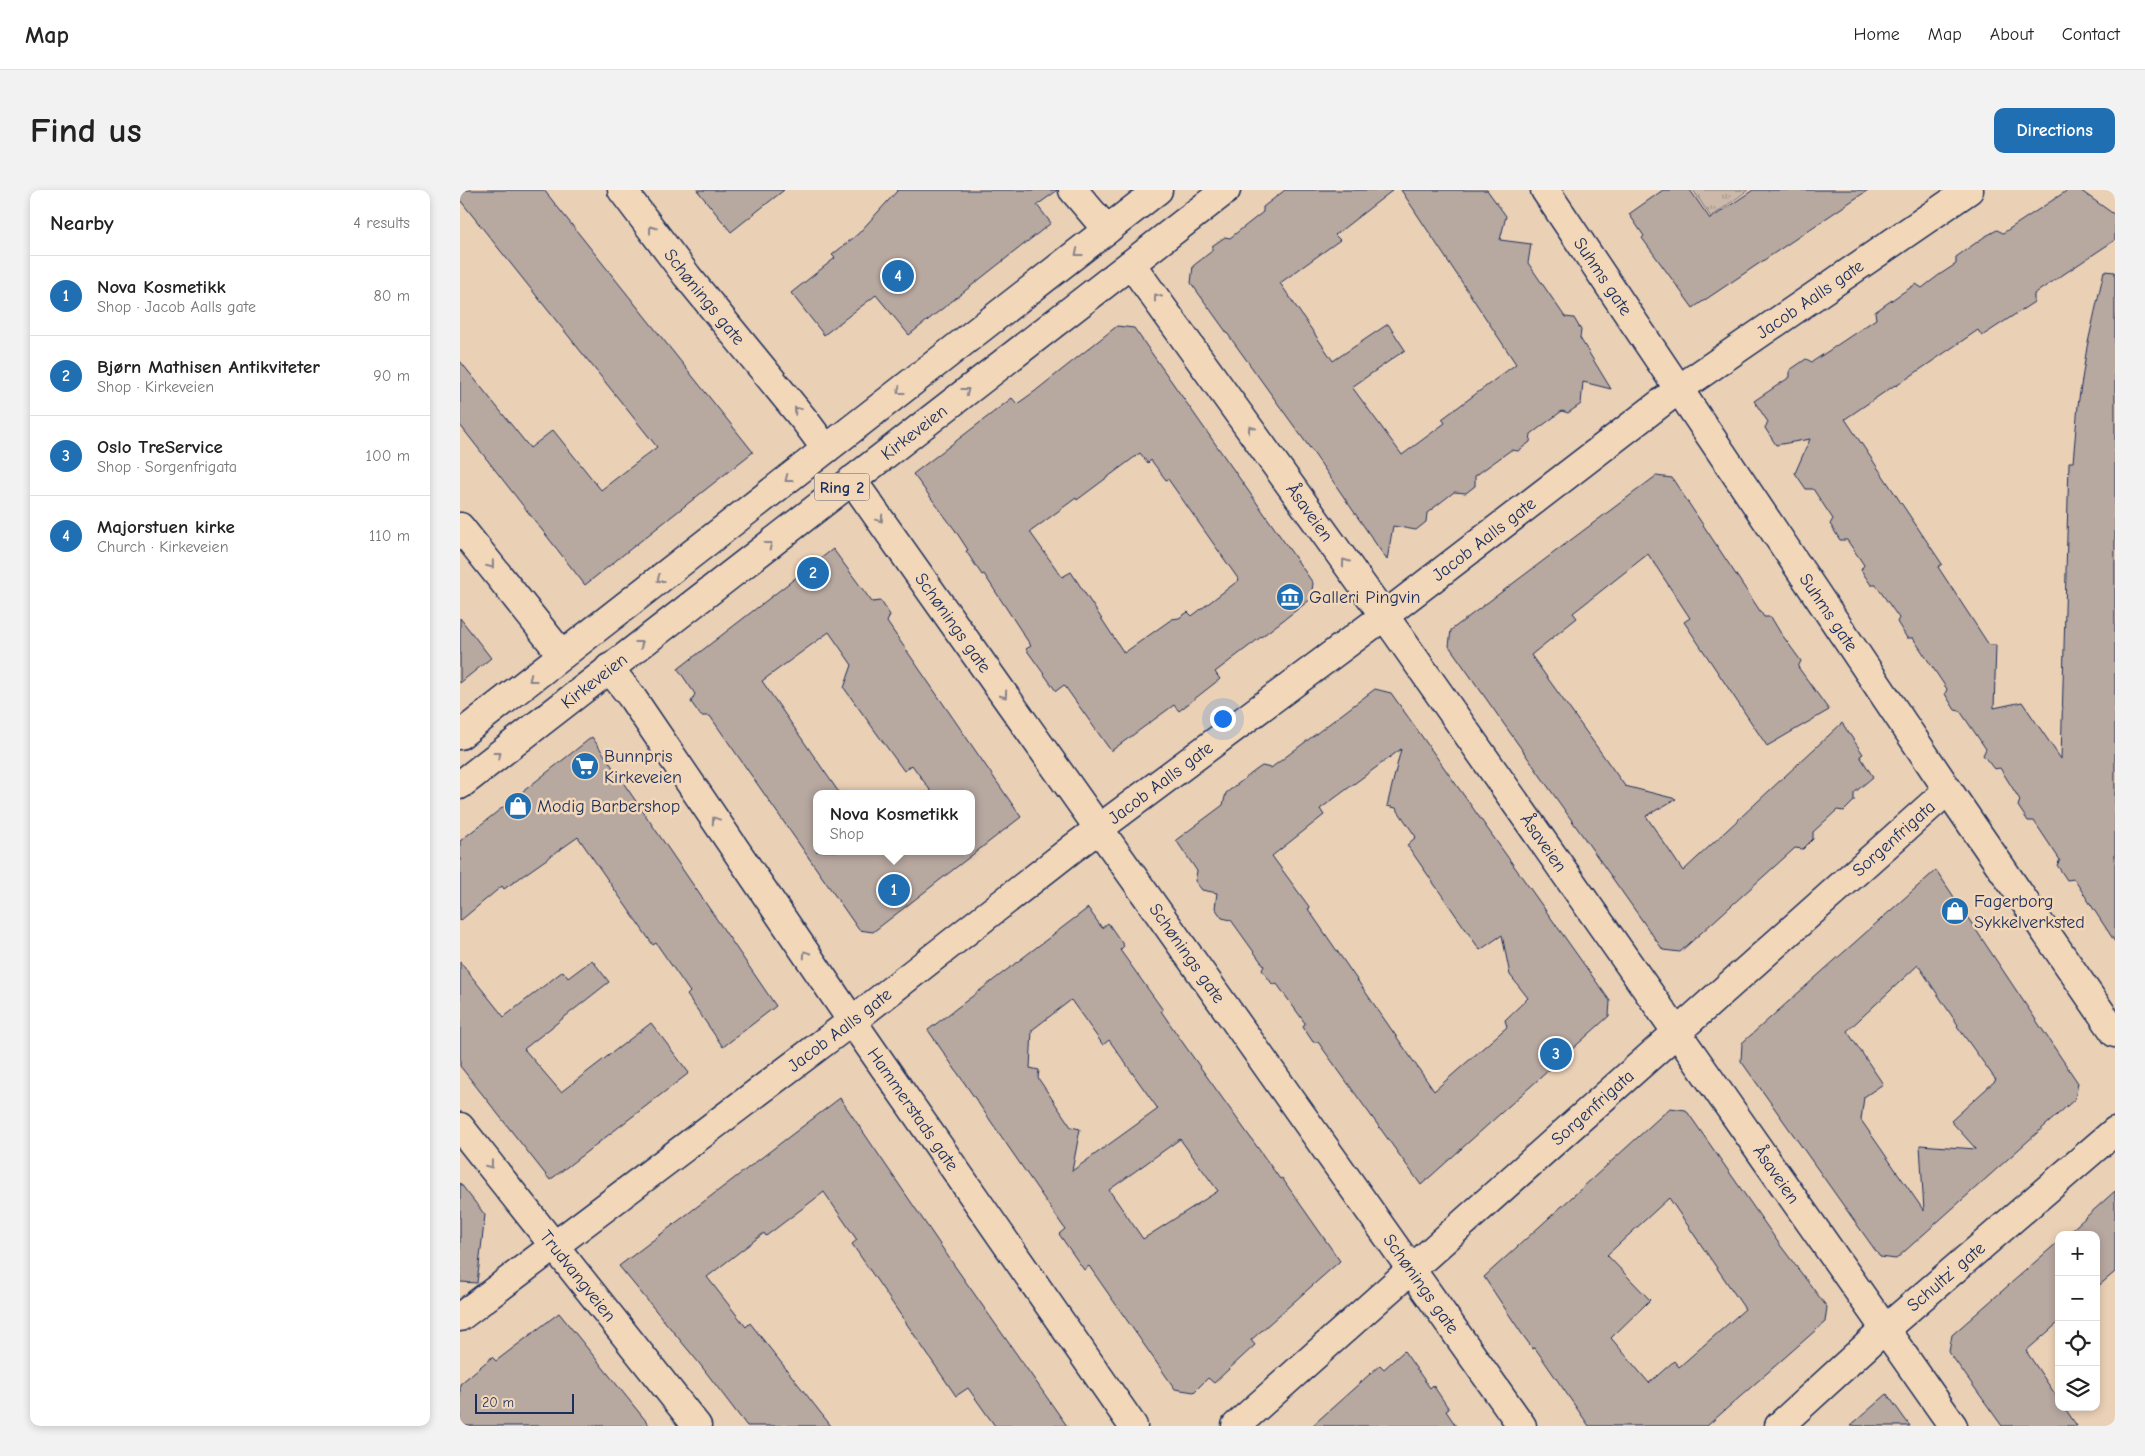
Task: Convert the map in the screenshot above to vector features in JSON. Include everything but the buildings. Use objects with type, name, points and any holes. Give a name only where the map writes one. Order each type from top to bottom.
[{"type":"street","name":"Schønings gate","points":[[622,190],[693,284],[826,449]]},
{"type":"street","points":[[1073,190],[1107,230]]},
{"type":"street","name":"Ring 2","points":[[460,735],[1158,190]]},
{"type":"street","name":"Kirkeveien","points":[[460,785],[1226,190]]},
{"type":"street","name":"Suhms gate","points":[[1545,190],[1948,790],[2115,1033]]},
{"type":"street","name":"Jacob Aalls gate","points":[[460,1318],[852,1021],[1098,829],[1384,616],[1679,389],[1969,190]]},
{"type":"street","name":"Åsaveien","points":[[1131,264],[1384,616],[1953,1426]]},
{"type":"street","name":"Schønings gate","points":[[852,480],[1522,1426]]},
{"type":"street","points":[[460,527],[562,655]]},
{"type":"street","name":"Hammerstads gate","points":[[609,668],[631,696],[852,1021],[1133,1426]]},
{"type":"street","name":"Sorgenfrigata","points":[[1236,1426],[1412,1271],[1677,1031],[1948,790]]},
{"type":"street","name":"Trudvangveien","points":[[460,1126],[697,1426]]},
{"type":"street","name":"Schultz’ gate","points":[[1779,1426],[1884,1330],[2115,1130]]},
{"type":"green space","points":[[1693,190],[1748,190],[1711,217]]},
{"type":"place","name":"Majorstuen kirke","points":[[898,276]]},
{"type":"place","name":"Bjørn Mathisen Antikviteter","points":[[813,573]]},
{"type":"place","name":"Galleri Pingvin","points":[[1290,597]]},
{"type":"place","name":"Bunnpris Kirkeveien","points":[[585,766]]},
{"type":"place","name":"Modig Barbershop","points":[[518,806]]},
{"type":"place","name":"Nova Kosmetikk","points":[[894,890]]},
{"type":"place","name":"Fagerborg Sykkelverksted","points":[[1955,911]]},
{"type":"place","name":"Oslo TreService","points":[[1556,1054]]}]
